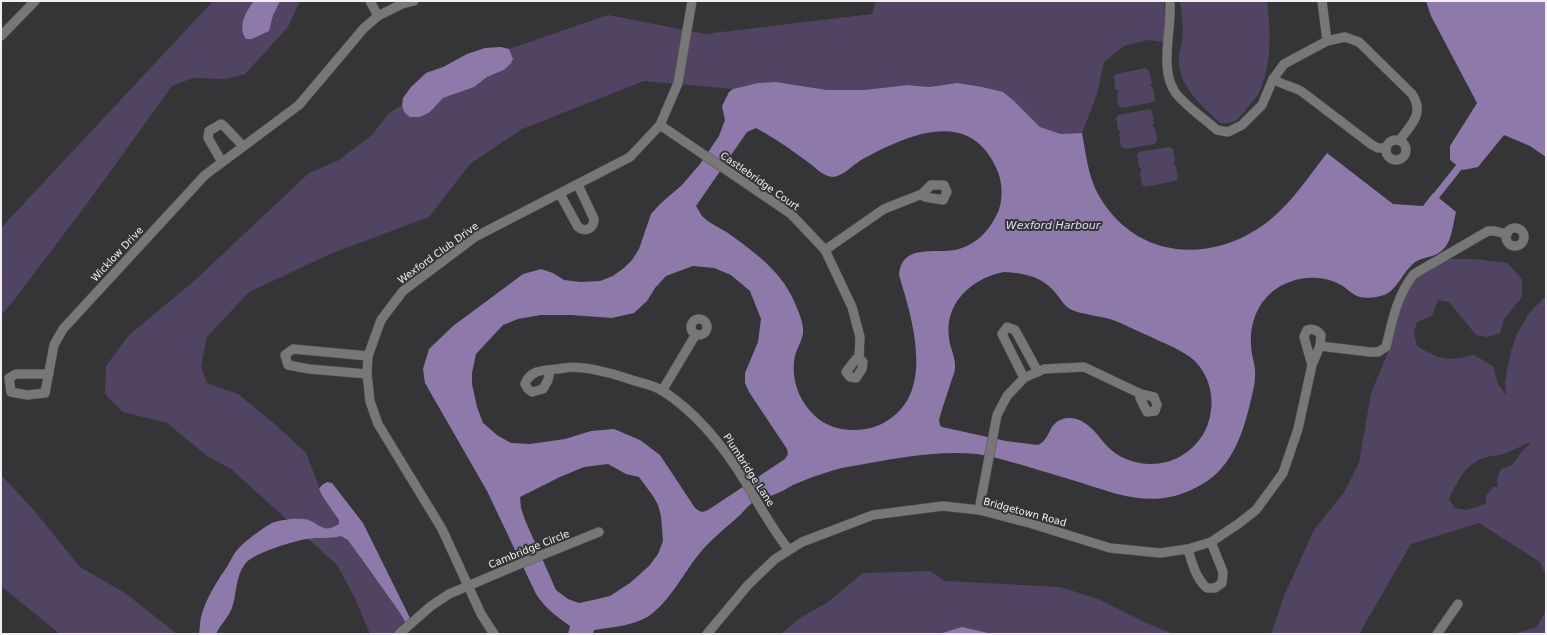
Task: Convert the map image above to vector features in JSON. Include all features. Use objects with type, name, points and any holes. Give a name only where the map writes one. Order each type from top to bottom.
[{"type":"street","points":[[1,36],[35,1]]},
{"type":"street","points":[[370,1],[378,16]]},
{"type":"street","name":"Wicklow Drive","points":[[49,374],[54,344],[63,329],[205,175],[299,105],[364,28],[378,16],[401,2],[414,1]]},
{"type":"street","name":"Wexford Club Drive","points":[[494,634],[481,614],[442,529],[378,424],[370,401],[367,374],[368,356],[381,320],[403,291],[475,237],[630,157],[660,125],[678,83],[692,1]]},
{"type":"street","points":[[1170,1],[1171,15],[1166,70],[1169,82],[1180,98],[1217,130],[1228,132],[1242,125],[1262,104],[1273,79],[1284,64],[1327,41],[1344,37],[1359,42],[1412,94],[1417,101],[1418,108],[1416,116],[1400,140]]},
{"type":"street","points":[[1322,1],[1327,41]]},
{"type":"street","points":[[1273,79],[1284,86],[1294,87],[1302,91],[1372,145],[1378,148],[1386,148]]},
{"type":"street","points":[[222,162],[208,138],[209,131],[221,124],[243,146]]},
{"type":"street","name":"Castlebridge Court","points":[[660,125],[790,214],[825,250],[852,307],[860,337],[859,358]]},
{"type":"street","points":[[1400,140],[1407,148],[1406,155],[1400,160],[1393,160],[1386,152],[1386,148],[1391,141],[1400,140]]},
{"type":"street","points":[[560,194],[578,227],[582,230],[591,228],[594,223],[594,219],[578,185]]},
{"type":"street","points":[[825,250],[884,209],[922,194]]},
{"type":"street","points":[[1320,346],[1370,352],[1382,350],[1386,347],[1399,300],[1409,280],[1414,274],[1488,231],[1507,234]]},
{"type":"street","points":[[1024,378],[1002,334],[1007,327],[1015,330],[1038,372]]},
{"type":"street","name":"Bridgetown Road","points":[[707,634],[748,585],[775,559],[802,542],[873,515],[943,506],[979,510],[1029,523],[1110,548],[1160,553],[1188,550],[1210,542],[1238,524],[1256,510],[1283,472],[1298,429],[1312,365],[1320,346],[1319,332],[1313,329],[1307,330],[1304,337],[1312,365]]},
{"type":"street","points":[[662,391],[696,334]]},
{"type":"street","points":[[367,374],[309,369],[288,365],[285,355],[293,349],[368,356]]},
{"type":"street","name":"Plumbridge Lane","points":[[550,371],[569,367],[613,373],[662,391],[691,413],[716,440],[789,550]]},
{"type":"street","points":[[979,510],[997,415],[1007,396],[1024,378],[1044,369],[1084,367],[1141,394]]},
{"type":"street","name":"Cambridge Circle","points":[[399,634],[431,606],[449,594],[599,532]]},
{"type":"street","points":[[1188,550],[1199,579],[1207,588],[1215,588],[1222,583],[1223,572],[1219,559],[1210,542]]},
{"type":"street","points":[[1436,634],[1458,604]]},
{"type":"shaded area","points":[[213,1],[300,1],[288,27],[245,74],[226,79],[193,78],[172,86],[86,205],[1,315],[1,228]]},
{"type":"shaded area","points":[[876,1],[1164,1],[1166,21],[1164,42],[1148,40],[1124,46],[1104,62],[1097,94],[1082,133],[1061,134],[1040,127],[1014,101],[941,85],[929,87],[907,85],[864,90],[827,90],[776,82],[758,83],[733,89],[644,81],[522,129],[470,164],[429,217],[330,254],[249,292],[207,337],[201,366],[207,383],[238,394],[277,426],[306,453],[323,497],[335,513],[361,559],[406,623],[394,634],[370,634],[354,596],[337,565],[231,469],[207,456],[167,423],[123,412],[105,394],[106,366],[129,335],[193,282],[309,173],[339,160],[372,135],[389,113],[402,105],[404,112],[430,112],[443,98],[474,87],[487,77],[504,70],[513,59],[509,49],[608,15],[705,34],[872,14]]},
{"type":"shaded area","points":[[1180,1],[1267,1],[1270,36],[1268,59],[1263,82],[1256,97],[1241,116],[1233,122],[1220,123],[1194,96],[1183,80],[1180,72],[1179,60],[1183,31]]},
{"type":"shaded area","points":[[1146,68],[1149,71],[1152,83],[1150,85],[1153,88],[1155,99],[1153,102],[1122,108],[1118,106],[1117,94],[1119,91],[1115,89],[1114,77],[1116,74]]},
{"type":"shaded area","points":[[1149,109],[1152,111],[1154,123],[1152,126],[1155,128],[1157,140],[1155,144],[1125,149],[1121,146],[1119,134],[1121,132],[1118,130],[1116,118],[1118,115]]},
{"type":"shaded area","points":[[1169,147],[1173,149],[1175,161],[1173,164],[1176,166],[1178,178],[1175,181],[1145,187],[1142,184],[1140,173],[1142,169],[1139,167],[1137,155],[1139,152]]},
{"type":"shaded area","points":[[1448,259],[1474,259],[1507,263],[1522,279],[1522,297],[1504,319],[1500,333],[1487,337],[1476,335],[1449,302],[1438,300],[1432,316],[1417,322],[1414,332],[1417,346],[1432,355],[1450,359],[1474,355],[1493,366],[1498,384],[1506,395],[1505,382],[1511,351],[1518,332],[1529,313],[1546,296],[1546,576],[1540,562],[1479,523],[1411,544],[1359,634],[1271,634],[1284,596],[1314,530],[1345,491],[1359,463],[1371,393],[1390,348],[1395,319],[1405,292],[1420,274]],"holes":[[[1532,442],[1523,450],[1512,465],[1501,469],[1497,479],[1498,487],[1493,487],[1486,496],[1486,504],[1467,510],[1455,508],[1449,499],[1464,473],[1473,463],[1487,457],[1504,454]]]},
{"type":"shaded area","points":[[1,475],[32,508],[80,567],[125,593],[177,634],[60,634],[1,586]]},
{"type":"shaded area","points":[[930,571],[945,581],[1060,587],[1098,599],[1173,634],[781,634],[800,618],[828,602],[863,573]]},
{"type":"shaded area","points":[[1546,610],[1546,634],[1514,634],[1537,627]]},
{"type":"water","points":[[254,1],[280,1],[273,15],[269,31],[252,39],[246,39],[243,34],[242,24],[248,9]]},
{"type":"water","points":[[1426,1],[1546,1],[1546,157],[1530,146],[1504,135],[1478,167],[1463,170],[1450,160],[1450,146],[1477,103],[1431,16]]},
{"type":"water","points":[[501,47],[509,49],[513,59],[504,70],[487,77],[474,87],[443,98],[430,112],[420,117],[410,117],[404,112],[402,105],[403,98],[411,87],[426,73],[443,67],[467,54],[485,48]]},
{"type":"water","name":"Wexford Harbour","points":[[776,82],[827,90],[864,90],[907,85],[929,87],[957,83],[1003,92],[1040,127],[1061,134],[1082,133],[1092,180],[1098,194],[1114,216],[1133,233],[1154,244],[1177,249],[1201,249],[1225,244],[1248,235],[1270,220],[1286,205],[1327,153],[1393,204],[1423,206],[1433,193],[1456,212],[1452,231],[1445,248],[1435,255],[1414,263],[1392,290],[1379,297],[1363,298],[1355,295],[1333,281],[1306,278],[1288,282],[1272,292],[1266,298],[1257,312],[1252,328],[1251,345],[1255,379],[1243,429],[1233,452],[1226,462],[1218,472],[1197,487],[1182,494],[1153,499],[1125,496],[994,457],[962,453],[930,454],[845,467],[808,479],[752,503],[714,538],[693,562],[670,595],[657,610],[649,616],[629,624],[594,630],[593,634],[568,634],[570,626],[547,608],[536,594],[487,491],[425,383],[423,369],[429,349],[453,326],[523,274],[541,269],[553,273],[564,280],[581,282],[600,281],[613,276],[624,268],[632,260],[639,249],[651,214],[682,185],[700,164],[719,136],[725,120],[722,106],[729,92],[733,89],[758,83]],"holes":[[[756,128],[784,145],[821,172],[832,177],[840,175],[861,160],[879,151],[917,135],[937,132],[955,132],[972,138],[986,151],[998,172],[1001,188],[1000,206],[993,222],[981,237],[971,244],[959,249],[913,254],[906,258],[901,265],[899,275],[913,328],[916,348],[916,367],[913,385],[907,401],[895,415],[882,424],[859,430],[846,430],[826,424],[809,410],[800,396],[795,381],[795,356],[802,339],[803,329],[799,313],[788,290],[782,280],[766,262],[728,233],[705,219],[696,206],[747,132]],[[693,266],[714,268],[731,275],[750,291],[761,319],[758,342],[745,373],[745,383],[749,392],[787,449],[788,454],[785,459],[704,512],[695,508],[660,455],[640,440],[614,429],[591,431],[565,439],[530,444],[511,443],[497,435],[483,423],[477,407],[472,384],[472,373],[476,354],[503,325],[518,319],[541,315],[571,315],[612,318],[634,313],[647,301],[655,288],[666,276]],[[1011,272],[1037,278],[1048,285],[1066,306],[1072,310],[1110,319],[1120,323],[1173,347],[1193,360],[1199,365],[1207,379],[1212,402],[1210,417],[1202,437],[1193,447],[1181,456],[1162,463],[1151,464],[1131,461],[1113,452],[1090,427],[1074,418],[1061,419],[1056,422],[1046,439],[1038,445],[1006,441],[942,427],[939,420],[955,370],[955,360],[949,338],[951,314],[956,303],[971,286],[992,275]],[[608,464],[626,474],[639,477],[658,505],[661,516],[663,541],[658,554],[649,566],[630,583],[610,596],[579,603],[568,599],[556,590],[525,520],[521,508],[520,497],[584,467]]]},
{"type":"water","points":[[327,482],[332,483],[363,523],[410,618],[406,623],[348,540],[341,536],[311,538],[293,542],[274,548],[249,560],[239,574],[232,608],[216,634],[199,634],[201,615],[210,594],[235,552],[249,539],[272,523],[283,520],[303,519],[324,528],[333,527],[339,524],[339,520],[319,489]]},
{"type":"water","points":[[962,627],[992,634],[939,634]]},
{"type":"waterway","points":[[1436,196],[1459,167]]}]
